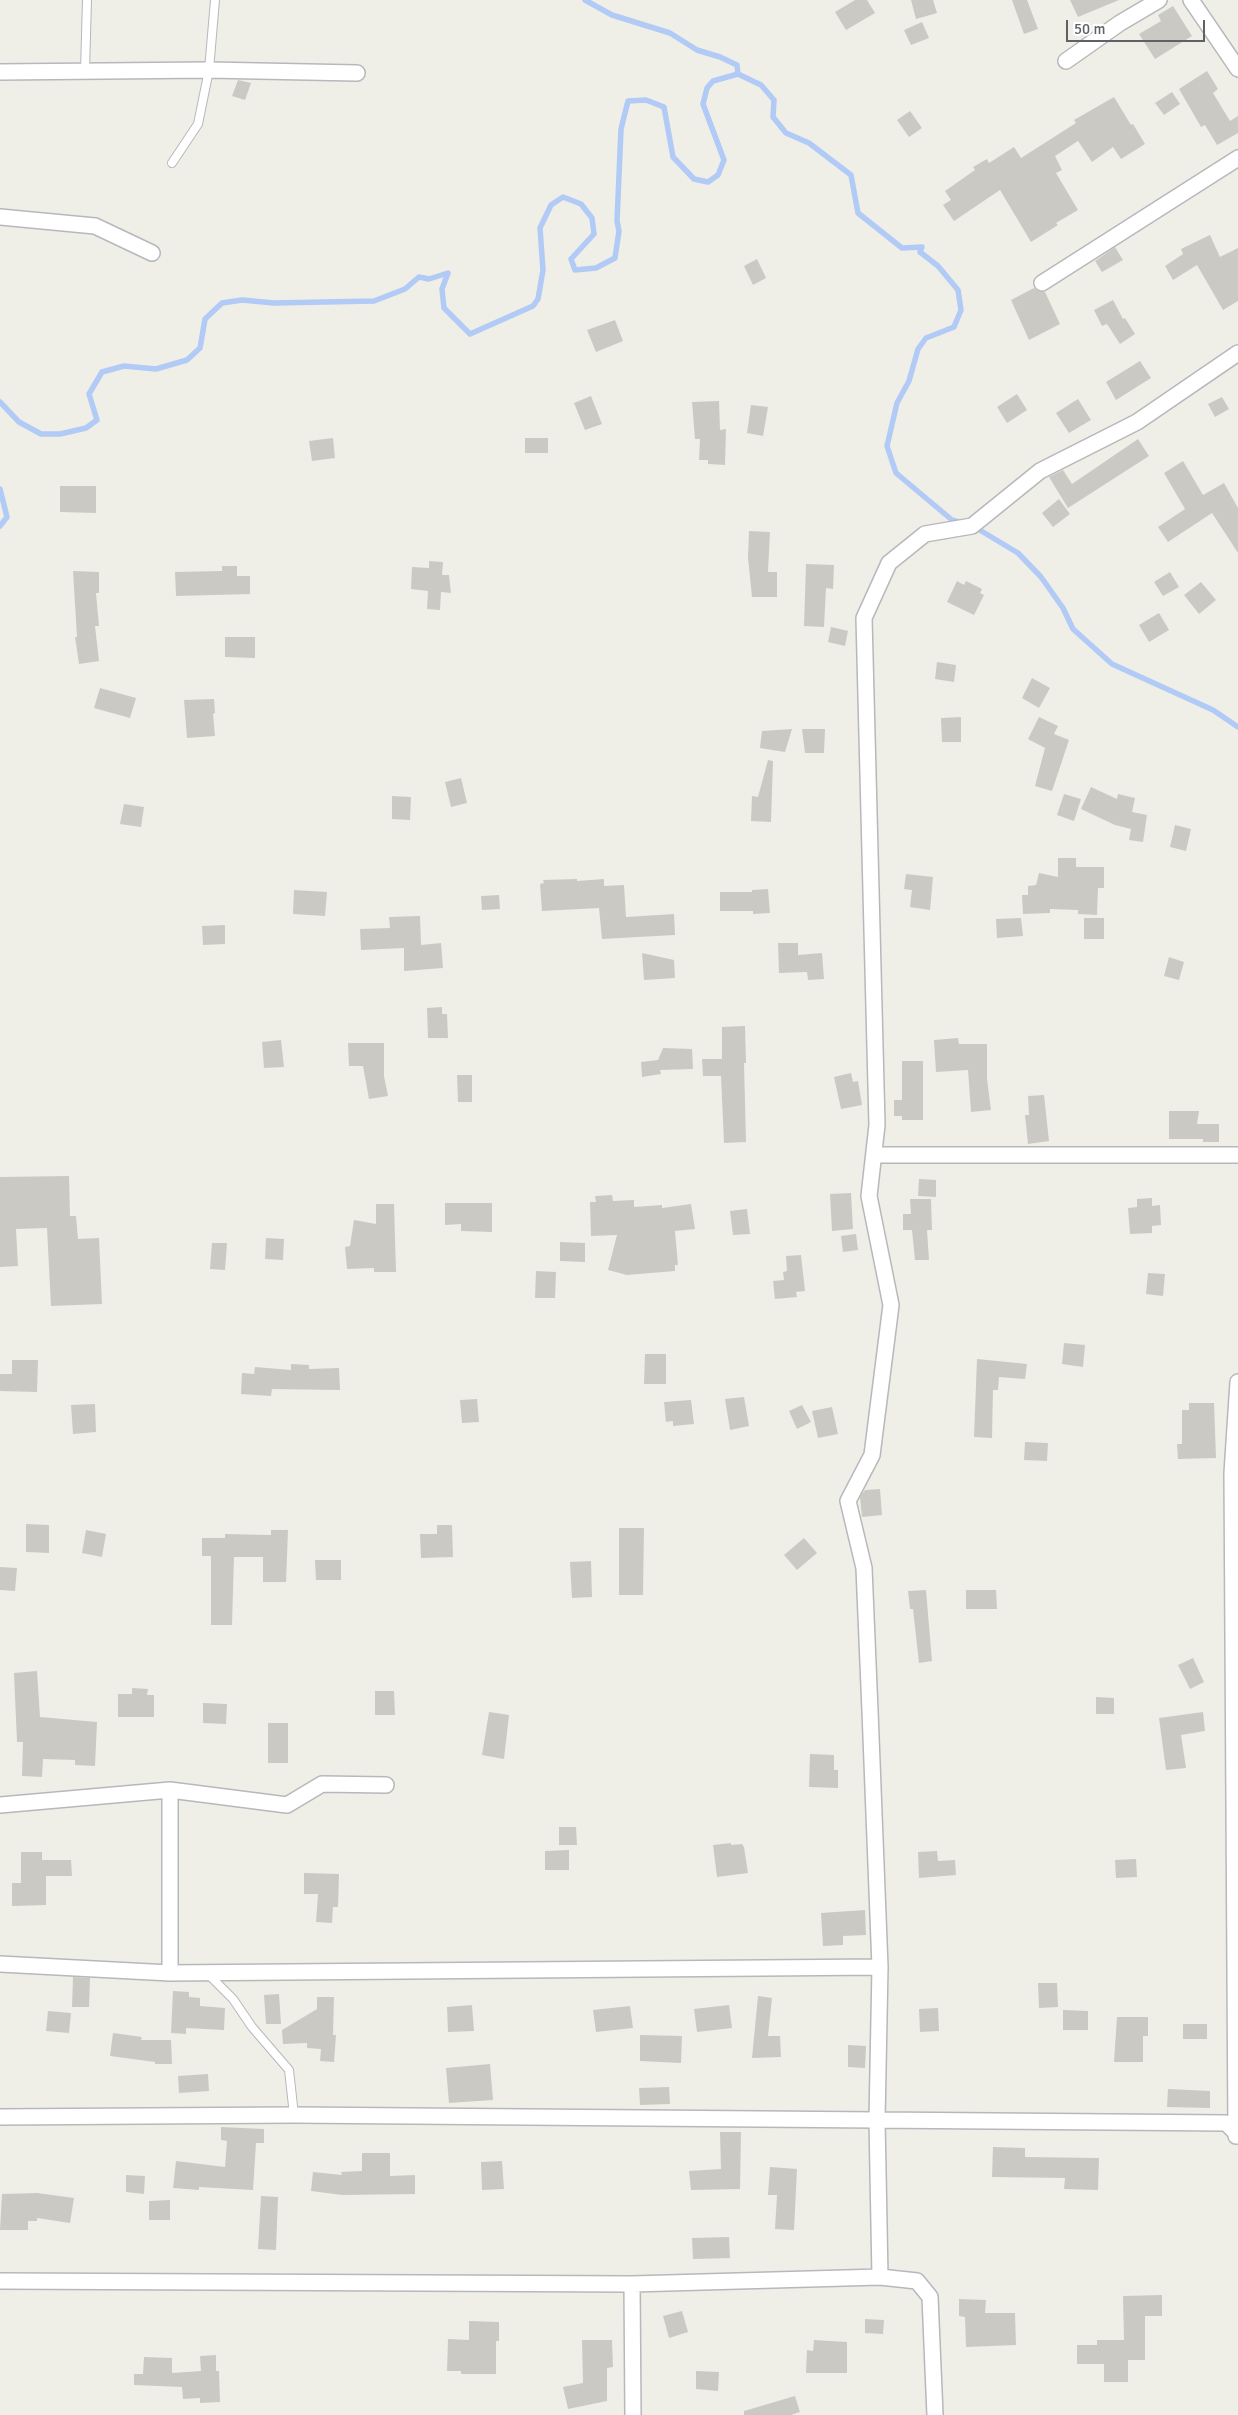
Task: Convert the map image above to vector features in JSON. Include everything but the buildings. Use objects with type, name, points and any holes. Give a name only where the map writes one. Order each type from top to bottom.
[{"type":"street","points":[[1066,61],[1120,23],[1159,0]]},
{"type":"street","points":[[1191,0],[1238,69]]},
{"type":"street","points":[[0,72],[209,70],[356,73]]},
{"type":"street","points":[[1042,282],[1238,158]]},
{"type":"street","points":[[0,217],[95,226],[152,253]]},
{"type":"street","points":[[880,2277],[877,2120],[880,1968],[864,1568],[848,1502],[872,1455],[890,1305],[869,1196],[877,1125],[864,618],[889,563],[925,534],[972,526],[1040,472],[1137,422],[1238,353]]},
{"type":"street","points":[[874,1154],[1238,1155]]},
{"type":"street","points":[[1237,2136],[1232,1473],[1238,1382]]},
{"type":"street","points":[[0,1805],[170,1790],[287,1805],[322,1784],[386,1785]]},
{"type":"street","points":[[170,1790],[170,1972]]},
{"type":"street","points":[[0,1964],[170,1972],[880,1968]]},
{"type":"street","points":[[0,2116],[294,2115],[1226,2123],[1237,2136]]},
{"type":"street","points":[[0,2281],[632,2284],[880,2277],[916,2281],[930,2297],[935,2415]]},
{"type":"street","points":[[632,2284],[633,2415]]},
{"type":"lane","points":[[85,71],[87,0]]},
{"type":"lane","points":[[172,162],[198,124],[209,70],[215,0]]},
{"type":"lane","points":[[206,1972],[233,1999],[252,2026],[289,2070],[294,2115]]},
{"type":"waterway","points":[[0,402],[19,422],[41,434],[60,434],[86,428],[97,420],[89,394],[102,372],[124,366],[156,369],[187,360],[200,348],[205,319],[222,303],[242,300],[274,303],[374,301],[405,289],[419,277],[429,279],[448,273],[442,289],[444,308],[470,334],[533,306],[538,299],[543,270],[540,228],[551,205],[563,197],[581,204],[592,218],[594,234],[571,259],[575,270],[596,268],[615,258],[619,231],[617,221],[621,129],[628,101],[646,100],[664,107],[673,157],[694,179],[708,182],[718,175],[724,160],[703,104],[707,88],[713,81],[738,74],[737,65],[720,57],[697,50],[670,33],[612,15],[585,0]]},
{"type":"waterway","points":[[738,74],[761,85],[774,100],[773,117],[786,133],[809,143],[851,175],[858,213],[902,248],[922,247],[920,252],[938,266],[958,290],[961,310],[954,327],[926,338],[918,349],[909,381],[897,403],[887,446],[896,473],[952,520],[962,523]]},
{"type":"waterway","points":[[0,489],[7,517],[0,526]]},
{"type":"waterway","points":[[973,526],[1018,553],[1041,577],[1063,608],[1073,629],[1112,664],[1213,710],[1238,727]]}]
